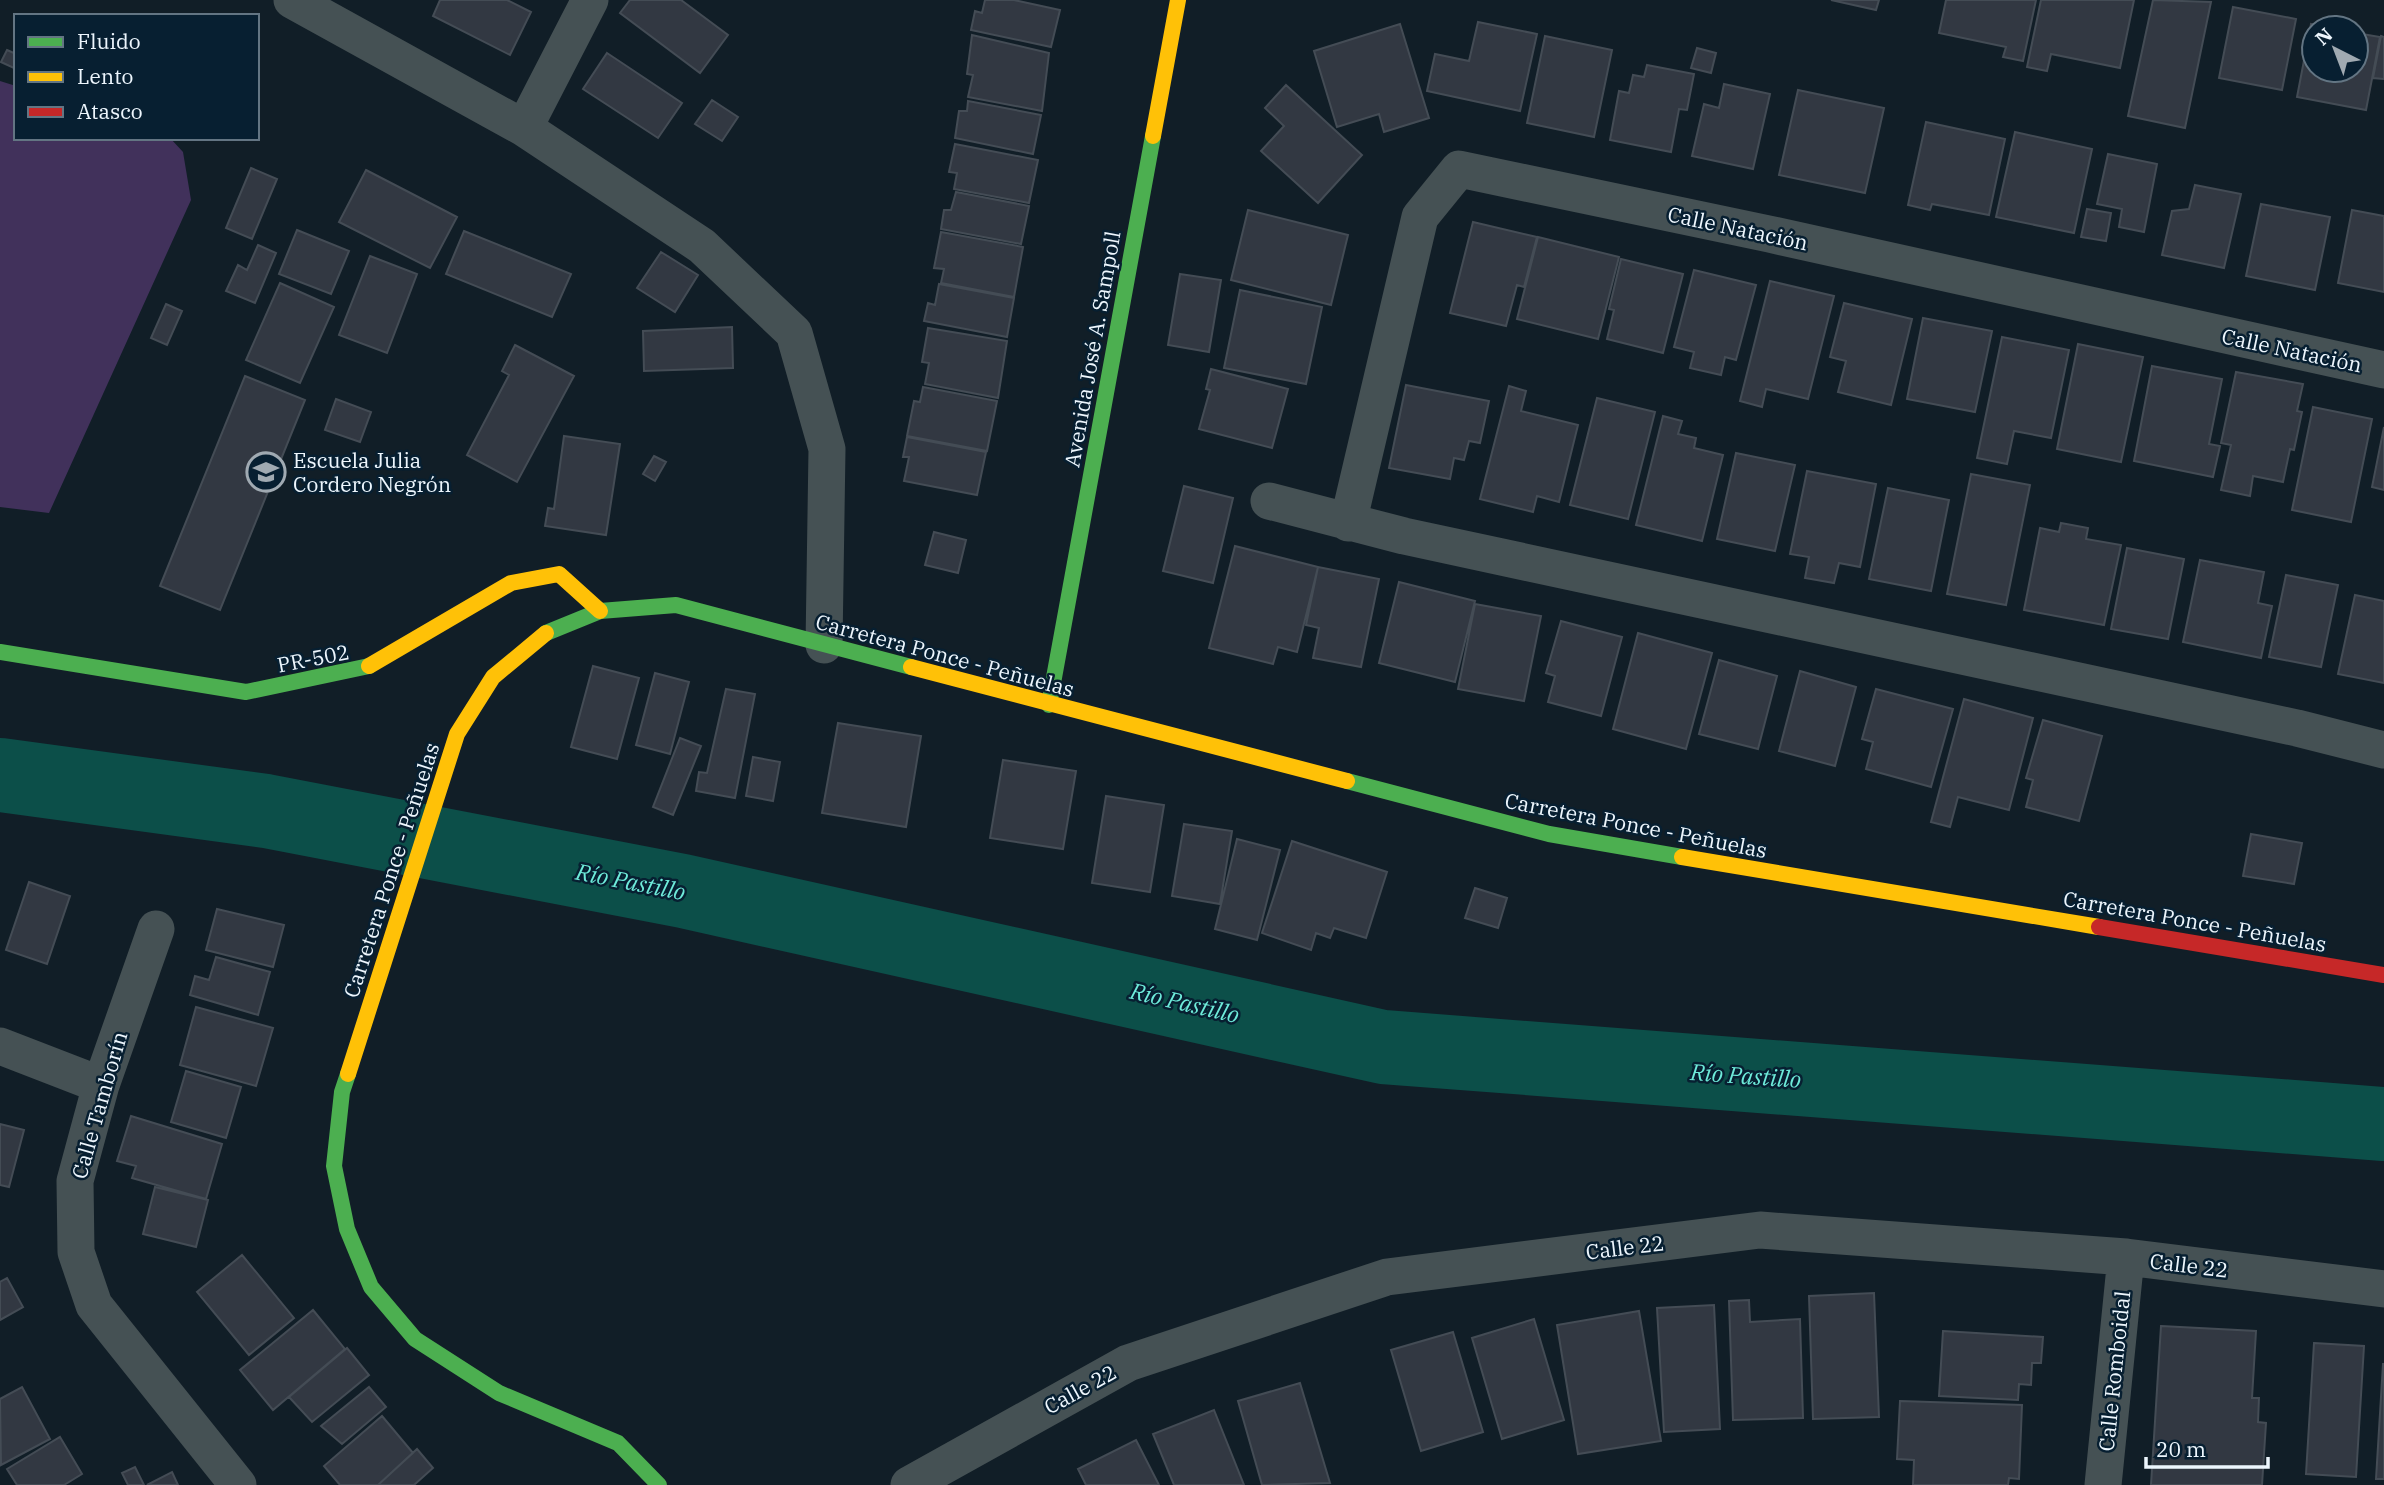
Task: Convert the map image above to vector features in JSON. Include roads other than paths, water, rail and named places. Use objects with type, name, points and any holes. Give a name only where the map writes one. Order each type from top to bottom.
[{"type":"main road","name":"Avenida José A. Sampoll","points":[[1049,705],[1178,0]]},
{"type":"main road","name":"PR-502","points":[[0,652],[246,692],[365,668],[511,583],[559,574],[600,611]]},
{"type":"main road","name":"Carretera Ponce - Peñuelas","points":[[659,1485],[618,1443],[499,1394],[415,1339],[371,1287],[347,1229],[334,1166],[342,1092],[408,878],[457,734],[493,677],[544,634],[600,611],[676,605],[1549,834],[2384,975]]},
{"type":"street","points":[[292,0],[524,128],[702,246],[794,333],[827,449],[824,645]]},
{"type":"street","points":[[524,128],[590,0]]},
{"type":"street","name":"Calle Natación","points":[[1348,523],[1420,217],[1459,169],[1769,234],[2384,370]]},
{"type":"street","points":[[1269,501],[1348,523],[1847,634],[2297,728],[2384,750]]},
{"type":"street","name":"Calle Tamborín","points":[[156,929],[100,1085],[75,1181],[76,1252],[94,1305],[238,1485]]},
{"type":"street","points":[[0,1046],[100,1085]]},
{"type":"street","name":"Calle 22","points":[[909,1485],[1128,1363],[1387,1277],[1760,1230],[2126,1257],[2384,1289]]},
{"type":"street","name":"Calle Romboidal","points":[[2103,1485],[2126,1257]]},
{"type":"waterway","name":"Río Pastillo","points":[[0,775],[266,811],[683,891],[1383,1047],[2384,1124]]},
{"type":"place","name":"Escuela Julia Cordero Negrón","points":[[266,472]]}]
